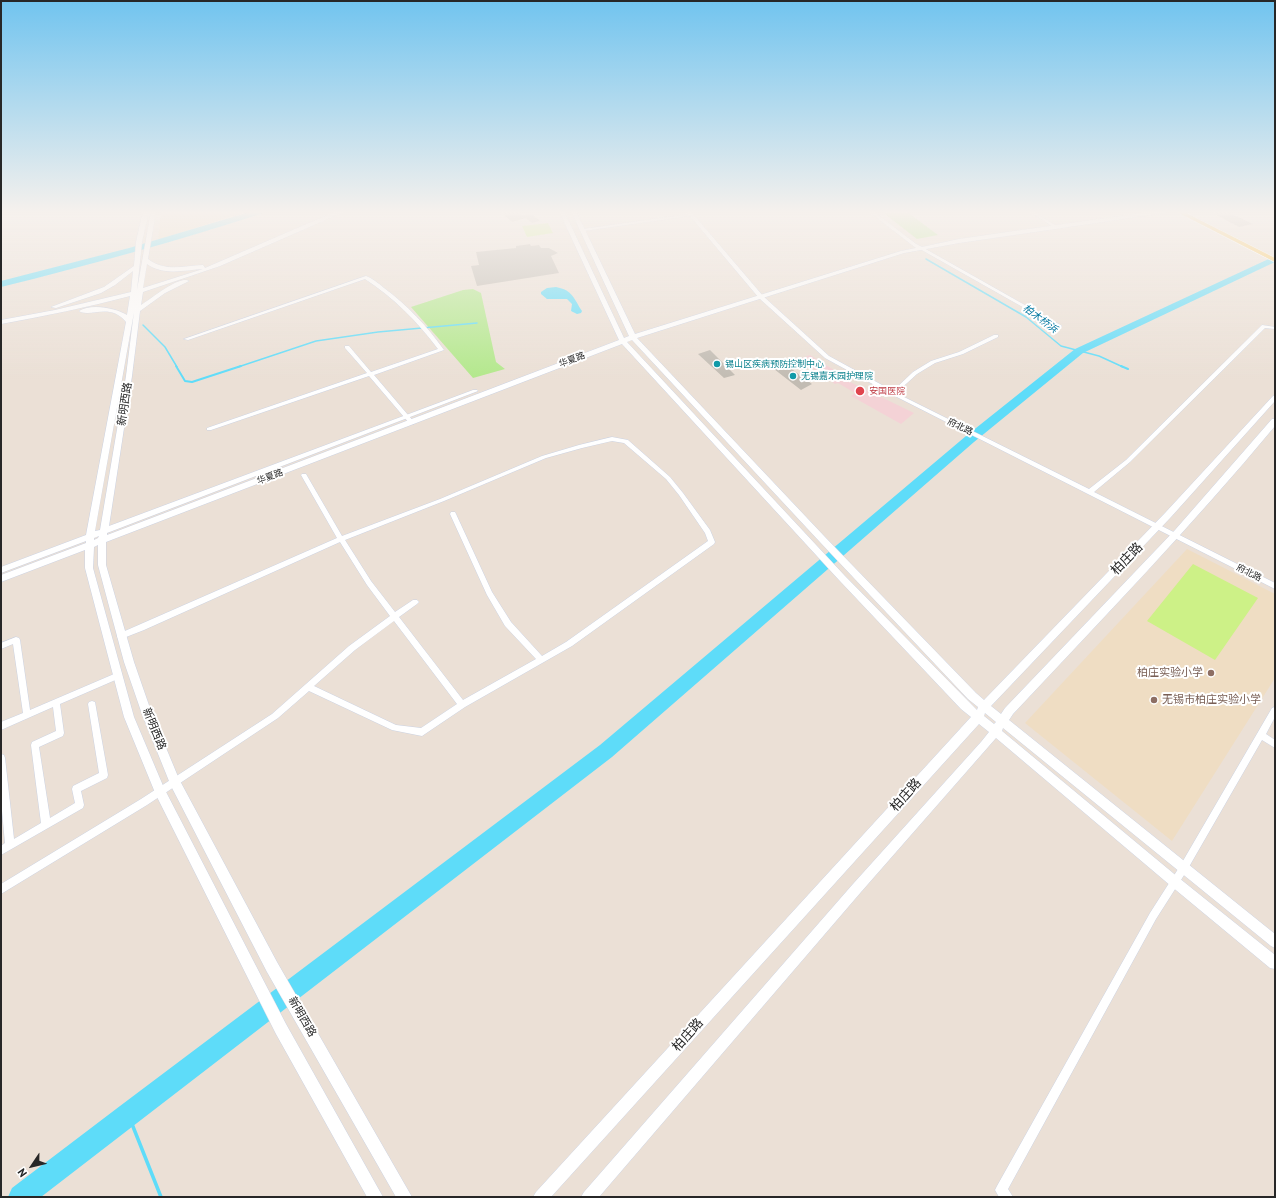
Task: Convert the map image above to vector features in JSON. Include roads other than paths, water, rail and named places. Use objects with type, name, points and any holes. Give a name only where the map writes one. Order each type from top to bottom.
[{"type":"street","points":[[42,310],[100,291],[114,284],[130,270],[137,267]]},
{"type":"street","name":"新明西路","points":[[137,267],[137,310],[129,376],[102,541],[102,565],[121,636],[147,714],[175,782],[272,967],[301,1015],[404,1197]]},
{"type":"street","name":"新明西路","points":[[141,267],[138,289],[128,322],[120,377],[89,546],[90,568],[117,676],[129,717],[160,791],[256,982],[375,1197]]},
{"type":"street","points":[[156,267],[163,269],[203,267]]},
{"type":"street","points":[[1,317],[82,302],[138,289],[203,267]]},
{"type":"street","points":[[1,322],[51,313],[192,274],[212,267]]},
{"type":"street","points":[[137,310],[163,292],[204,274],[214,267]]},
{"type":"street","points":[[587,267],[621,338],[813,547],[965,706],[1175,882],[1275,963]]},
{"type":"street","points":[[600,267],[632,335],[850,569],[972,696],[1183,869],[1275,942]]},
{"type":"street","name":"府北路","points":[[736,267],[759,294],[827,356],[892,392],[1275,586]]},
{"type":"street","name":"华夏路","points":[[1,579],[621,338],[759,294],[852,267]]},
{"type":"street","points":[[955,267],[1060,326]]},
{"type":"street","points":[[186,339],[366,276],[398,299],[441,350],[209,429]]},
{"type":"street","points":[[51,313],[57,314],[96,309],[114,310],[126,316],[128,322]]},
{"type":"street","points":[[1090,492],[1128,460],[1264,326],[1275,328]]},
{"type":"street","points":[[892,392],[915,373],[933,362],[961,353],[996,336]]},
{"type":"street","points":[[348,347],[409,420]]},
{"type":"street","name":"柏庄路","points":[[541,1197],[978,717],[984,706],[1158,527],[1230,450],[1275,397]]},
{"type":"street","name":"华夏路","points":[[1,570],[104,530],[409,420]]},
{"type":"street","name":"柏庄路","points":[[589,1197],[852,894],[996,732],[1009,711],[1175,535],[1241,462],[1275,421]]},
{"type":"street","points":[[121,636],[341,539],[442,500],[544,457],[612,439],[626,441],[668,478],[708,532],[712,542],[569,644],[540,659],[462,705],[422,732],[395,728],[308,687]]},
{"type":"street","points":[[304,475],[341,539],[369,583],[462,705]]},
{"type":"street","points":[[453,514],[489,593],[508,624],[540,659]]},
{"type":"street","points":[[1,889],[175,782],[275,716],[352,648],[415,602]]},
{"type":"street","points":[[1,646],[16,640],[27,715]]},
{"type":"street","points":[[1,726],[117,676]]},
{"type":"street","points":[[46,824],[35,745],[60,733],[56,703]]},
{"type":"street","points":[[1,851],[80,805],[76,788],[104,775],[92,704]]},
{"type":"street","points":[[1008,1197],[1001,1190],[1153,916],[1183,869],[1275,710]]},
{"type":"street","points":[[1261,735],[1275,744]]},
{"type":"street","points":[[1,758],[10,845]]},
{"type":"water","points":[[547,288],[562,288],[570,293],[582,311],[581,313],[577,314],[571,311],[572,304],[567,299],[547,299],[541,294],[541,292]]},
{"type":"waterway","points":[[1,284],[71,267]]},
{"type":"waterway","name":"柏木桥浜","points":[[940,267],[1026,317],[1061,346],[1099,356],[1123,367]]},
{"type":"waterway","points":[[21,1197],[606,751],[970,439],[1079,351],[1258,267]]},
{"type":"waterway","points":[[241,366],[316,341],[378,332],[477,323]]},
{"type":"waterway","points":[[143,325],[165,347],[177,367]]},
{"type":"waterway","points":[[176,366],[185,381],[192,382],[241,366]]},
{"type":"waterway","name":"柏木桥浜","points":[[1121,366],[1128,369]]},
{"type":"waterway","points":[[128,1114],[161,1197]]},
{"type":"place","name":"锡山区疾病预防控制中心","points":[[717,364]]},
{"type":"place","name":"无锡嘉禾园护理院","points":[[793,376]]},
{"type":"place","name":"安国医院","points":[[860,391]]},
{"type":"place","name":"柏庄实验小学","points":[[1211,673]]},
{"type":"place","name":"无锡市柏庄实验小学","points":[[1154,700]]}]
